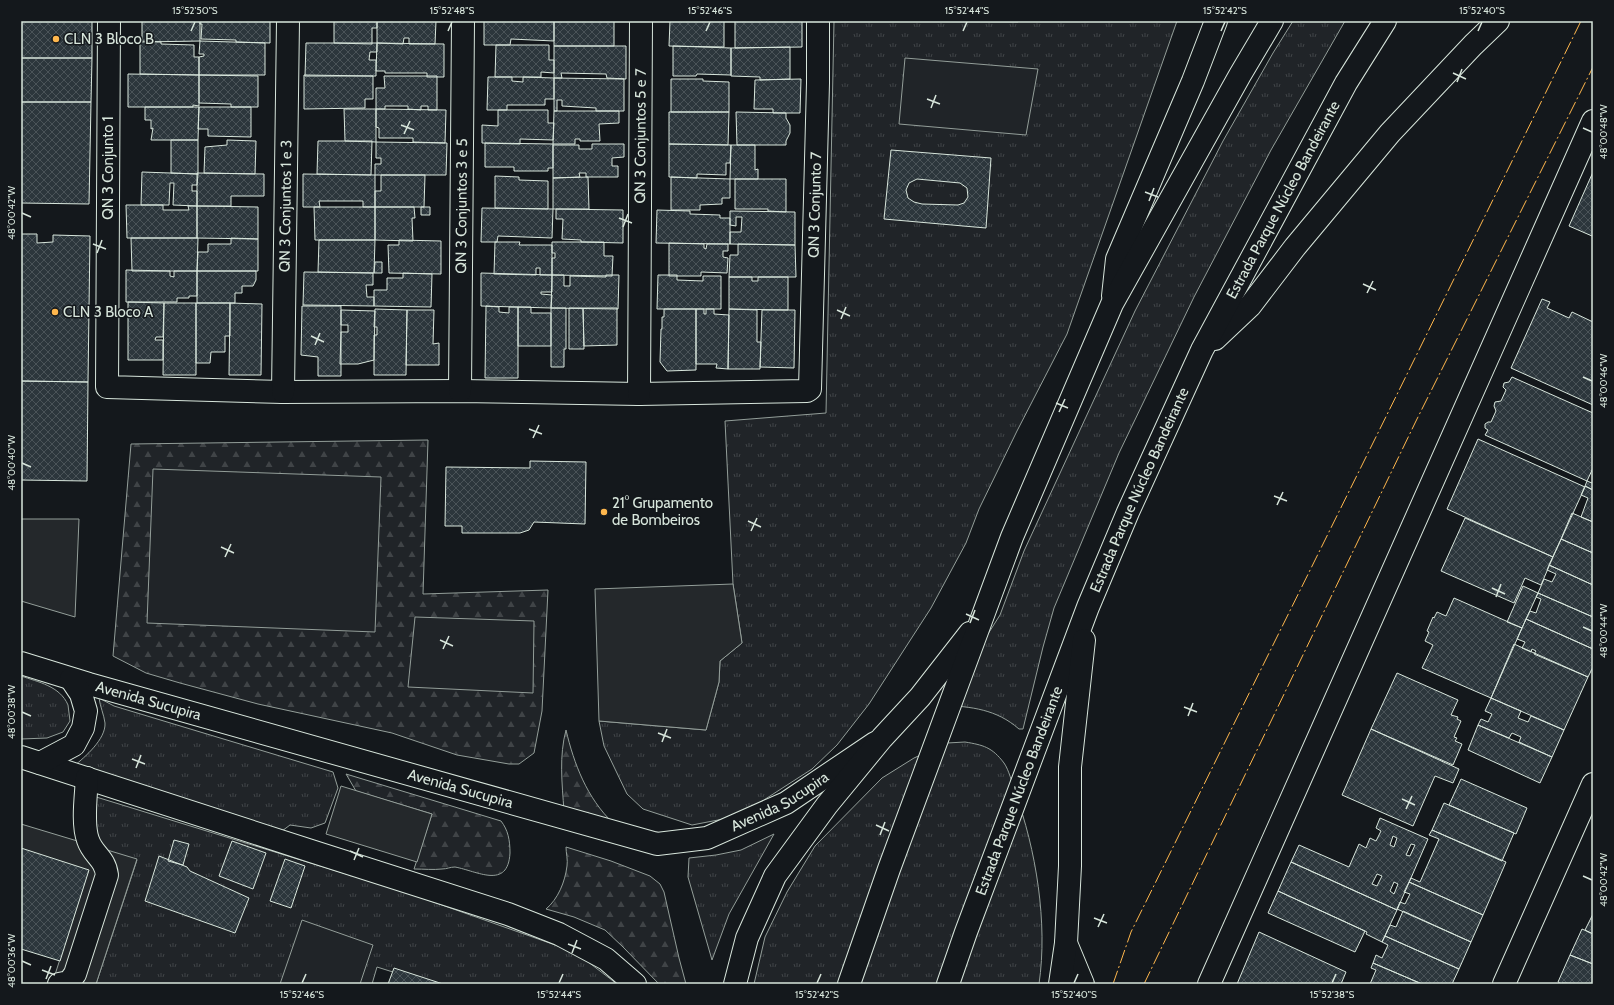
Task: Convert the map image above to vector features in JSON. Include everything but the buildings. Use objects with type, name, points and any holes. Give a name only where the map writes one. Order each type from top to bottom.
[{"type":"main road","name":"QN 3 Conjunto 1","points":[[109,21],[107,387],[283,392]]},
{"type":"main road","name":"QN 3 Conjuntos 1 e 3","points":[[283,392],[288,21]]},
{"type":"main road","name":"QN 3 Conjuntos 3 e 5","points":[[460,391],[463,21]]},
{"type":"main road","name":"QN 3 Conjuntos 5 e 7","points":[[639,394],[641,21]]},
{"type":"main road","name":"QN 3 Conjunto 7","points":[[639,394],[808,391],[810,389],[818,83],[818,21]]},
{"type":"main road","points":[[1112,304],[1117,259],[1193,81],[1216,21]]},
{"type":"main road","points":[[848,984],[891,862],[1012,537],[1112,304],[1240,75],[1272,21]]},
{"type":"main road","name":"Estrada Parque Núcleo Bandeirante","points":[[948,984],[966,932],[1088,607],[1128,512],[1202,350],[1346,83],[1385,21]]},
{"type":"main road","points":[[1202,350],[1250,306],[1295,247],[1385,139],[1473,45],[1498,21]]},
{"type":"main road","points":[[1209,984],[1592,128]]},
{"type":"main road","points":[[283,392],[460,391],[639,394]]},
{"type":"main road","points":[[1060,984],[1066,943],[1070,866],[1070,767],[1088,607]]},
{"type":"main road","points":[[735,984],[747,938],[776,876],[827,804],[882,738],[920,697],[982,618]]},
{"type":"main road","name":"Avenida Sucupira","points":[[21,663],[71,679],[657,844],[707,838],[786,803],[882,738]]},
{"type":"main road","points":[[30,760],[74,745],[83,728],[86,711],[81,694],[71,679]]},
{"type":"main road","points":[[30,760],[508,914],[559,934],[606,959],[635,984]]},
{"type":"main road","points":[[59,984],[69,982],[75,974],[107,875],[104,863],[87,839],[87,778]]},
{"type":"main road","points":[[1504,984],[1593,784]]},
{"type":"main road","points":[[1066,943],[1083,984]]},
{"type":"green space","points":[[834,21],[1177,21],[1067,334],[979,509],[966,543],[931,608],[869,704],[837,745],[812,769],[739,816],[692,825],[643,809],[627,794],[604,746],[599,721],[706,730],[719,682],[720,661],[742,643],[733,584],[725,421],[826,413]]},
{"type":"green space","points":[[1293,21],[1345,21],[1271,150],[1194,297],[1119,453],[1054,608],[1023,729],[1019,729],[1002,717],[983,710],[943,705],[1000,615],[1024,551],[1135,311],[1223,141]]},
{"type":"green space","points":[[905,58],[1038,69],[1026,135],[899,124]]},
{"type":"green space","points":[[428,440],[423,594],[548,590],[542,711],[534,753],[519,764],[509,764],[457,755],[392,733],[258,704],[146,673],[113,656],[131,444]]},
{"type":"green space","points":[[153,469],[381,477],[375,632],[147,623]]},
{"type":"green space","points":[[415,617],[534,621],[533,693],[408,687]]},
{"type":"green space","points":[[21,676],[48,686],[60,693],[68,705],[70,721],[63,732],[47,738],[21,739]]},
{"type":"green space","points":[[99,698],[114,706],[333,772],[338,788],[325,823],[311,828],[290,825],[282,831],[74,766],[94,747],[102,735],[105,723]]},
{"type":"green space","points":[[566,730],[573,755],[589,792],[613,823],[564,811],[562,750]]},
{"type":"green space","points":[[965,742],[977,744],[991,750],[1004,763],[1009,773],[1022,814],[1029,837],[1034,862],[1041,911],[1042,936],[1039,984],[754,984],[765,937],[787,892],[815,846],[882,778],[914,758],[947,743]]},
{"type":"green space","points":[[346,774],[501,821],[507,832],[510,853],[508,864],[504,871],[498,875],[490,875],[455,867],[445,869],[414,869],[432,814],[356,791]]},
{"type":"green space","points":[[93,796],[408,893],[575,952],[617,984],[431,984],[377,967],[372,984],[96,984],[137,860],[80,843]]},
{"type":"green space","points":[[774,834],[729,914],[712,960],[688,877],[689,858],[741,850]]},
{"type":"green space","points":[[566,847],[611,861],[650,876],[660,884],[664,892],[686,984],[659,984],[605,930],[574,917],[546,909],[554,900],[565,878],[567,864]]},
{"type":"green space","points":[[302,920],[373,945],[360,984],[280,984]]},
{"type":"shaded area","points":[[21,519],[79,519],[75,617],[21,601]]},
{"type":"shaded area","points":[[733,584],[742,643],[720,661],[719,682],[706,730],[599,721],[595,589]]},
{"type":"shaded area","points":[[341,786],[432,814],[417,862],[326,834]]},
{"type":"shaded area","points":[[21,824],[137,859],[96,984],[52,984],[88,872],[21,850]]},
{"type":"power","points":[[1113,984],[1131,932],[1581,21]]},
{"type":"power","points":[[1144,984],[1416,421],[1593,67]]},
{"type":"place","name":"CLN 3 Bloco B","points":[[56,39]]},
{"type":"place","name":"CLN 3 Bloco A","points":[[55,312]]},
{"type":"place","name":"21° Grupamento de Bombeiros","points":[[604,512]]}]
